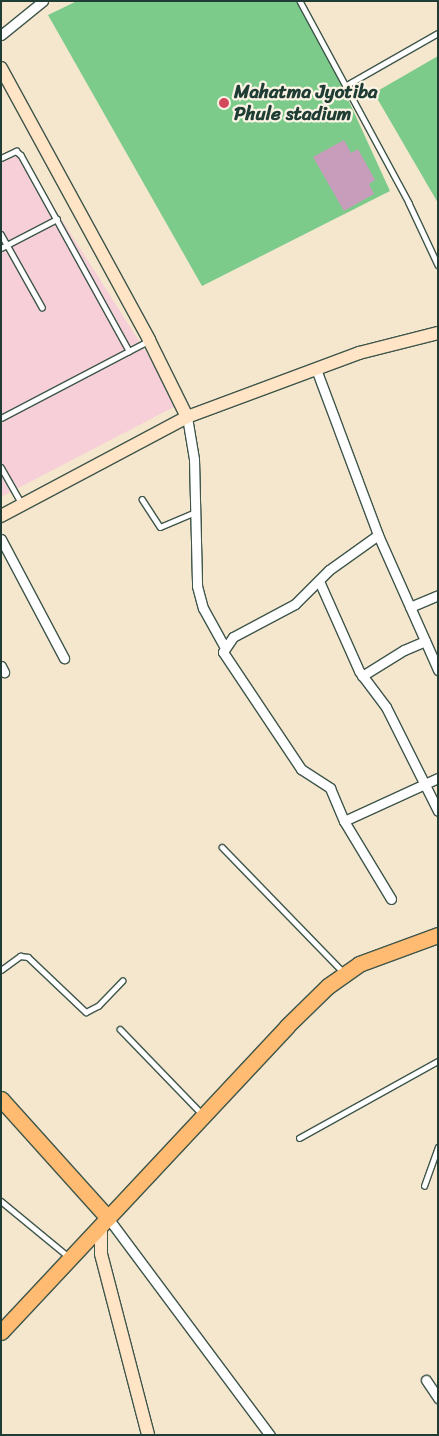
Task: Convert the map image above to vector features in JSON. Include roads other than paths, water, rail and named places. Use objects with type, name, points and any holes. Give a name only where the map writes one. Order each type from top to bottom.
[{"type":"main road","points":[[1,1332],[286,1026],[344,974],[373,958],[438,935]]},
{"type":"main road","points":[[1,1099],[105,1222]]},
{"type":"street","points":[[1,35],[43,1]]},
{"type":"street","points":[[1,68],[149,340],[187,417],[192,447],[199,596],[224,646],[226,659],[301,769],[330,788],[344,821],[391,899]]},
{"type":"street","points":[[1,516],[187,417],[393,343],[438,333]]},
{"type":"street","points":[[316,370],[326,392],[378,535],[438,670]]},
{"type":"street","points":[[224,646],[233,637],[295,604],[342,560],[378,535]]},
{"type":"street","points":[[1,539],[64,658]]},
{"type":"street","points":[[319,581],[362,676],[386,707],[426,783],[438,811]]},
{"type":"street","points":[[410,607],[438,595]]},
{"type":"street","points":[[362,676],[404,650],[425,641]]},
{"type":"street","points":[[344,821],[438,778]]},
{"type":"street","points":[[105,1222],[101,1254],[148,1435]]},
{"type":"street","points":[[105,1222],[270,1435]]},
{"type":"street","points":[[426,1380],[438,1398]]},
{"type":"lane","points":[[300,1],[409,203],[438,265]]},
{"type":"lane","points":[[345,86],[438,33]]},
{"type":"lane","points":[[1,158],[16,151],[21,155],[129,351]]},
{"type":"lane","points":[[1,248],[57,218]]},
{"type":"lane","points":[[1,234],[42,307]]},
{"type":"lane","points":[[1,418],[149,340]]},
{"type":"lane","points":[[1,467],[22,505]]},
{"type":"lane","points":[[142,499],[160,527],[194,512]]},
{"type":"lane","points":[[222,848],[344,974]]},
{"type":"lane","points":[[1,970],[20,956],[28,957],[86,1012],[98,1006],[122,981]]},
{"type":"lane","points":[[120,1029],[204,1116]]},
{"type":"lane","points":[[299,1138],[438,1061]]},
{"type":"lane","points":[[424,1186],[438,1147]]},
{"type":"lane","points":[[1,1201],[70,1258]]},
{"type":"place","name":"Mahatma Jyotiba Phule stadium","points":[[224,103]]}]
